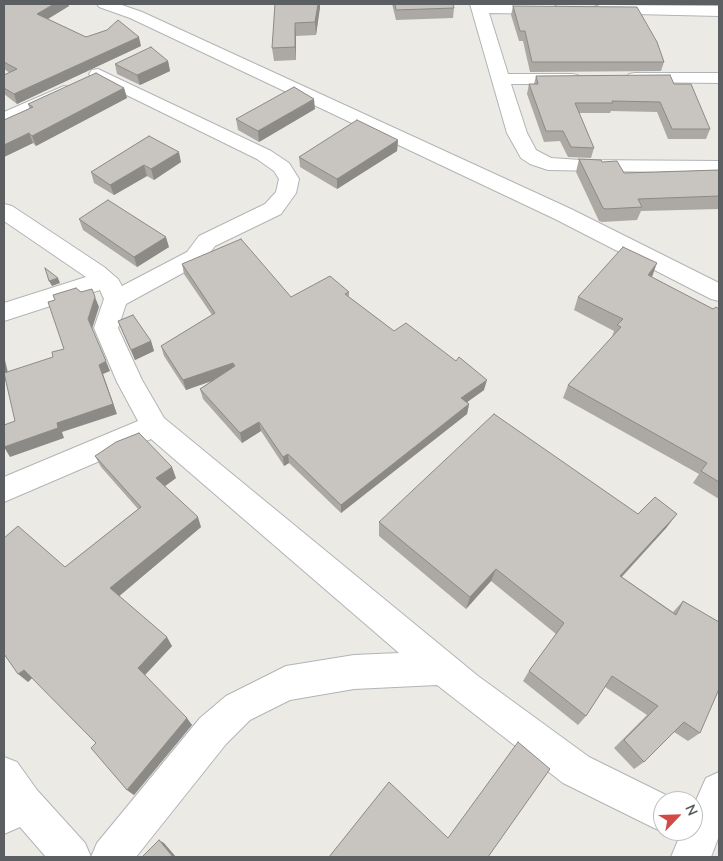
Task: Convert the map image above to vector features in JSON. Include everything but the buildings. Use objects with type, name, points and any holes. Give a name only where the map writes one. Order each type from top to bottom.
[{"type":"street","points":[[105,4],[136,15],[172,40],[563,214],[719,293]]},
{"type":"street","points":[[565,9],[478,6],[520,139],[528,154],[548,164],[719,167]]},
{"type":"street","points":[[585,10],[719,11]]},
{"type":"street","points":[[4,119],[107,71],[264,155],[282,166],[289,179],[286,193],[273,209],[207,241],[195,257],[110,289],[4,312]]},
{"type":"street","points":[[620,78],[719,78]]},
{"type":"street","points":[[500,79],[590,79]]},
{"type":"street","points":[[4,210],[110,289]]},
{"type":"street","points":[[110,289],[106,328],[130,382],[154,426],[466,688],[576,770],[653,807]]},
{"type":"street","points":[[4,490],[154,426]]},
{"type":"street","points":[[112,857],[213,731],[238,708],[286,683],[354,672],[443,668]]},
{"type":"street","points":[[703,823],[719,791]]},
{"type":"street","points":[[10,798],[71,857]]}]
